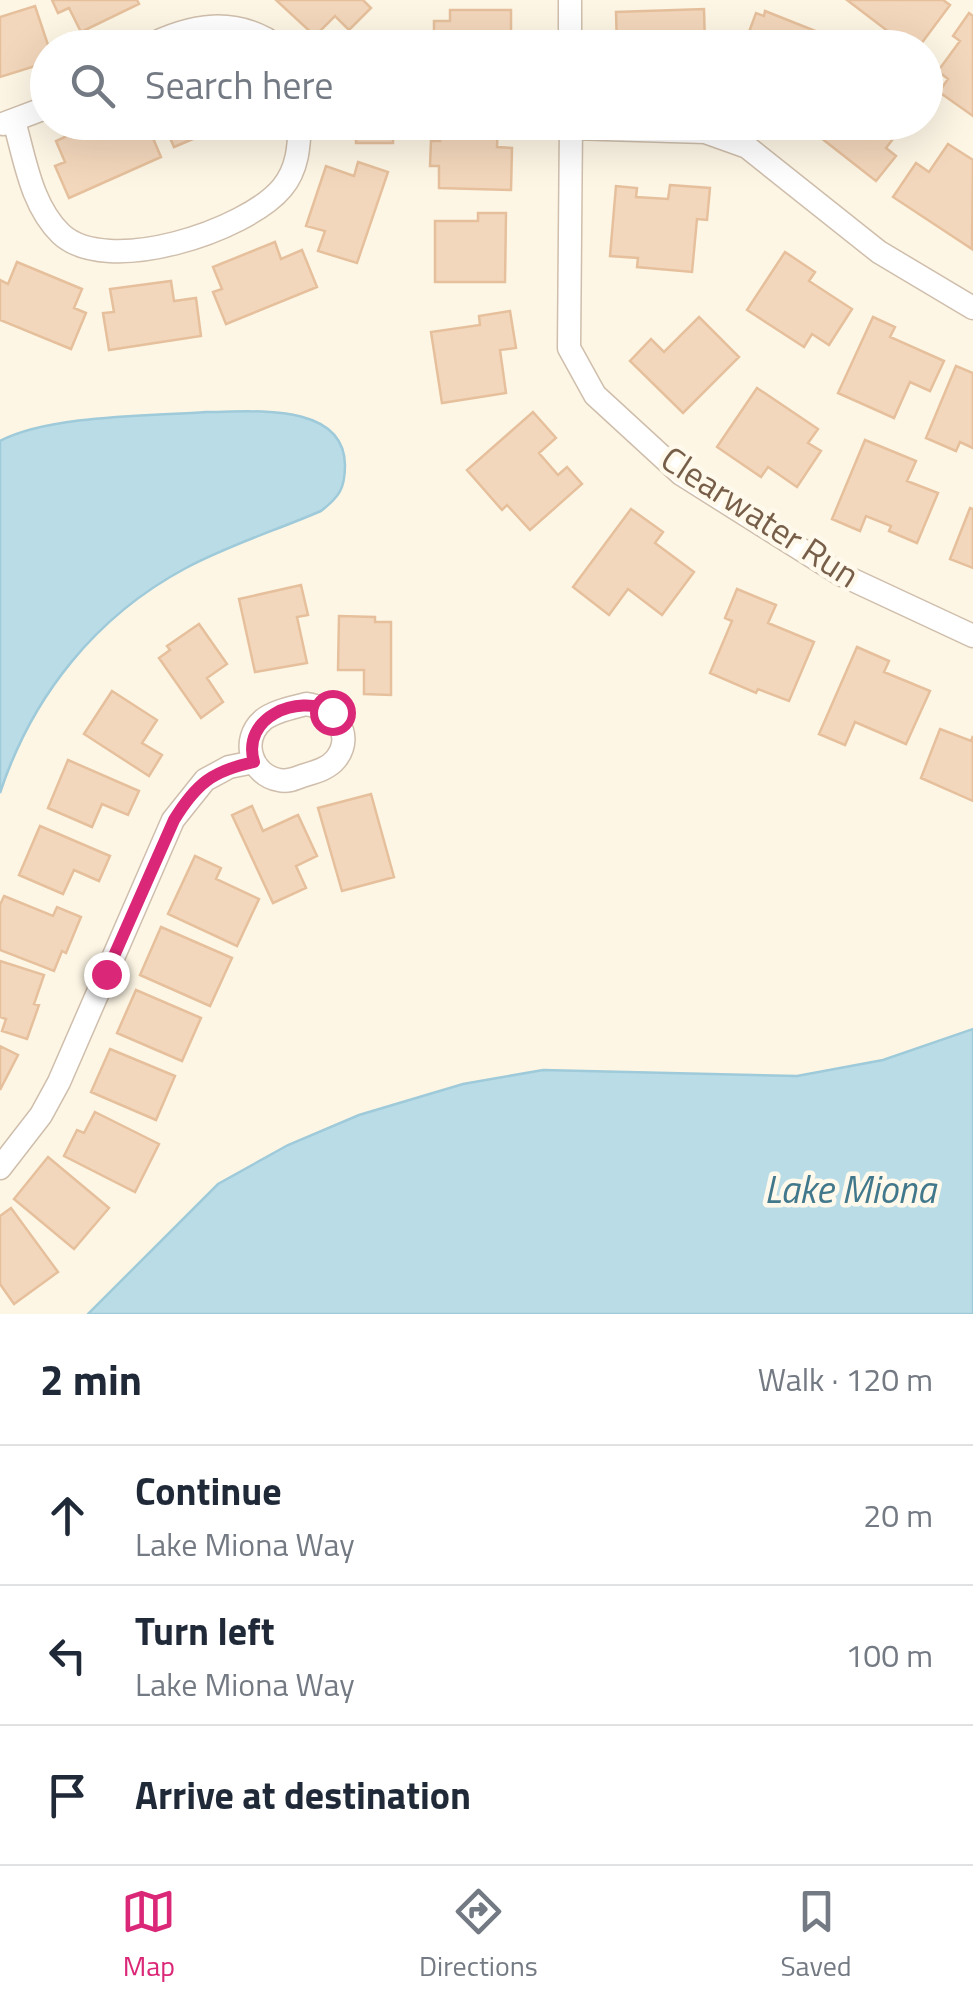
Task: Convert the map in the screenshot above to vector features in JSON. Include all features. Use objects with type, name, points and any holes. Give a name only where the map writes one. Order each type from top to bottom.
[{"type":"street","points":[[570,0],[570,30]]},
{"type":"street","points":[[185,30],[210,24],[248,30]]},
{"type":"street","points":[[7,123],[49,220],[64,237],[104,252],[165,245],[202,234],[266,203],[294,170],[298,140]]},
{"type":"street","name":"Clearwater Run","points":[[570,140],[569,348],[595,395],[681,474],[840,574],[973,636]]},
{"type":"street","points":[[728,140],[747,147],[879,252],[973,308]]},
{"type":"street","points":[[0,1168],[58,1082],[174,820],[205,780],[229,767],[254,762]]},
{"type":"water","points":[[206,412],[292,414],[329,430],[341,444],[345,465],[340,492],[321,511],[186,568],[123,610],[71,662],[49,692],[13,757],[0,793],[0,441],[21,432],[72,421]]},
{"type":"water","name":"Lake Miona","points":[[973,1029],[973,1314],[88,1314],[218,1184],[288,1145],[359,1115],[463,1084],[543,1070],[797,1076],[883,1060]]},
{"type":"building","points":[[52,0],[137,0],[139,4],[85,30],[80,30],[69,8],[58,13]]},
{"type":"building","points":[[276,0],[363,0],[371,8],[349,30],[335,16],[321,30],[308,30]]},
{"type":"building","points":[[847,0],[943,0],[950,5],[931,30],[886,30]]},
{"type":"building","points":[[35,6],[43,30],[30,30],[30,68],[0,77],[0,17]]},
{"type":"building","points":[[704,9],[705,30],[616,30],[616,12]]},
{"type":"building","points":[[450,10],[511,10],[511,30],[434,30],[434,21],[450,21]]},
{"type":"building","points":[[765,11],[813,30],[750,30],[756,13],[764,16]]},
{"type":"building","points":[[969,13],[973,16],[973,116],[943,95],[948,79],[943,75],[943,64],[960,41],[953,36]]},
{"type":"building","points":[[154,140],[161,157],[69,198],[55,166],[65,162],[56,141]]},
{"type":"building","points":[[171,140],[191,140],[174,147]]},
{"type":"building","points":[[356,140],[393,140],[393,143]]},
{"type":"building","points":[[497,140],[497,147],[512,148],[511,190],[439,188],[439,166],[430,166],[431,141]]},
{"type":"building","points":[[824,140],[892,140],[886,148],[896,156],[876,181]]},
{"type":"building","points":[[948,144],[973,160],[972,249],[893,197],[916,163],[929,172]]},
{"type":"building","points":[[358,162],[388,172],[357,263],[318,251],[325,231],[306,226],[326,166],[354,176]]},
{"type":"building","points":[[670,185],[710,188],[707,220],[697,219],[692,272],[637,267],[638,258],[610,256],[616,186],[637,188],[636,197],[668,199]]},
{"type":"building","points":[[478,213],[506,213],[505,282],[435,282],[435,221],[478,221]]},
{"type":"building","points":[[275,242],[281,259],[302,250],[317,287],[226,324],[213,292],[222,289],[213,267]]},
{"type":"building","points":[[785,252],[815,272],[809,281],[852,309],[829,345],[812,334],[804,347],[747,310]]},
{"type":"building","points":[[17,262],[82,289],[74,308],[86,313],[71,349],[0,320],[0,280],[8,284]]},
{"type":"building","points":[[171,281],[174,301],[196,298],[201,336],[109,350],[103,313],[114,312],[110,289]]},
{"type":"building","points":[[510,311],[516,348],[500,350],[506,393],[442,403],[431,332],[480,325],[479,316]]},
{"type":"building","points":[[699,317],[739,357],[683,413],[630,361],[651,339],[664,352]]},
{"type":"building","points":[[873,317],[895,327],[890,337],[944,361],[930,391],[910,382],[894,418],[838,393]]},
{"type":"building","points":[[956,366],[973,373],[973,448],[960,442],[956,451],[926,438]]},
{"type":"building","points":[[757,388],[818,429],[808,443],[821,451],[797,487],[768,467],[761,477],[717,447]]},
{"type":"building","points":[[533,412],[556,438],[539,453],[558,475],[567,467],[582,484],[530,530],[507,505],[502,510],[467,470]]},
{"type":"building","points":[[865,440],[916,461],[907,481],[938,493],[917,543],[866,516],[860,531],[832,519]]},
{"type":"building","points":[[970,508],[973,509],[973,568],[950,559]]},
{"type":"building","points":[[631,509],[663,532],[655,543],[694,572],[662,615],[628,589],[609,615],[573,587]]},
{"type":"building","points":[[301,585],[308,615],[297,617],[307,663],[255,672],[239,599]]},
{"type":"building","points":[[737,589],[776,605],[768,623],[814,642],[789,701],[758,689],[756,693],[710,673],[732,621],[725,618]]},
{"type":"building","points":[[339,616],[375,617],[375,622],[391,622],[391,695],[364,694],[364,670],[338,670]]},
{"type":"building","points":[[199,624],[227,664],[207,678],[223,702],[201,718],[159,658],[170,650],[167,646]]},
{"type":"building","points":[[857,647],[889,661],[884,672],[930,691],[906,744],[855,722],[845,745],[819,734]]},
{"type":"building","points":[[112,691],[157,720],[142,743],[162,755],[149,776],[84,734]]},
{"type":"building","points":[[940,729],[971,741],[973,736],[973,801],[921,778]]},
{"type":"building","points":[[68,760],[139,791],[128,815],[102,804],[92,827],[48,808]]},
{"type":"building","points":[[371,794],[394,877],[342,891],[318,808]]},
{"type":"building","points":[[252,806],[263,831],[298,815],[317,856],[296,866],[306,888],[273,903],[232,815]]},
{"type":"building","points":[[40,826],[110,856],[99,881],[74,870],[63,894],[19,875]]},
{"type":"building","points":[[195,856],[221,868],[216,879],[259,899],[237,946],[168,914]]},
{"type":"building","points":[[4,896],[53,916],[57,907],[81,917],[54,971],[0,950],[0,905]]},
{"type":"building","points":[[161,927],[232,958],[210,1006],[140,975]]},
{"type":"building","points":[[0,961],[44,975],[27,1039],[2,1031],[6,1019],[0,1017]]},
{"type":"building","points":[[136,990],[201,1018],[182,1061],[117,1033]]},
{"type":"building","points":[[0,1046],[18,1055],[0,1090]]},
{"type":"building","points":[[110,1049],[175,1076],[156,1120],[91,1092]]},
{"type":"building","points":[[95,1112],[159,1144],[135,1192],[64,1156],[77,1130],[84,1133]]},
{"type":"building","points":[[48,1157],[109,1208],[74,1249],[14,1199]]},
{"type":"building","points":[[11,1208],[58,1272],[14,1304],[0,1284],[0,1216]]},
{"type":"route","points":[[106,974],[187,799],[205,780],[229,767],[254,762],[252,736],[258,724],[269,716],[306,704],[332,712]]}]
